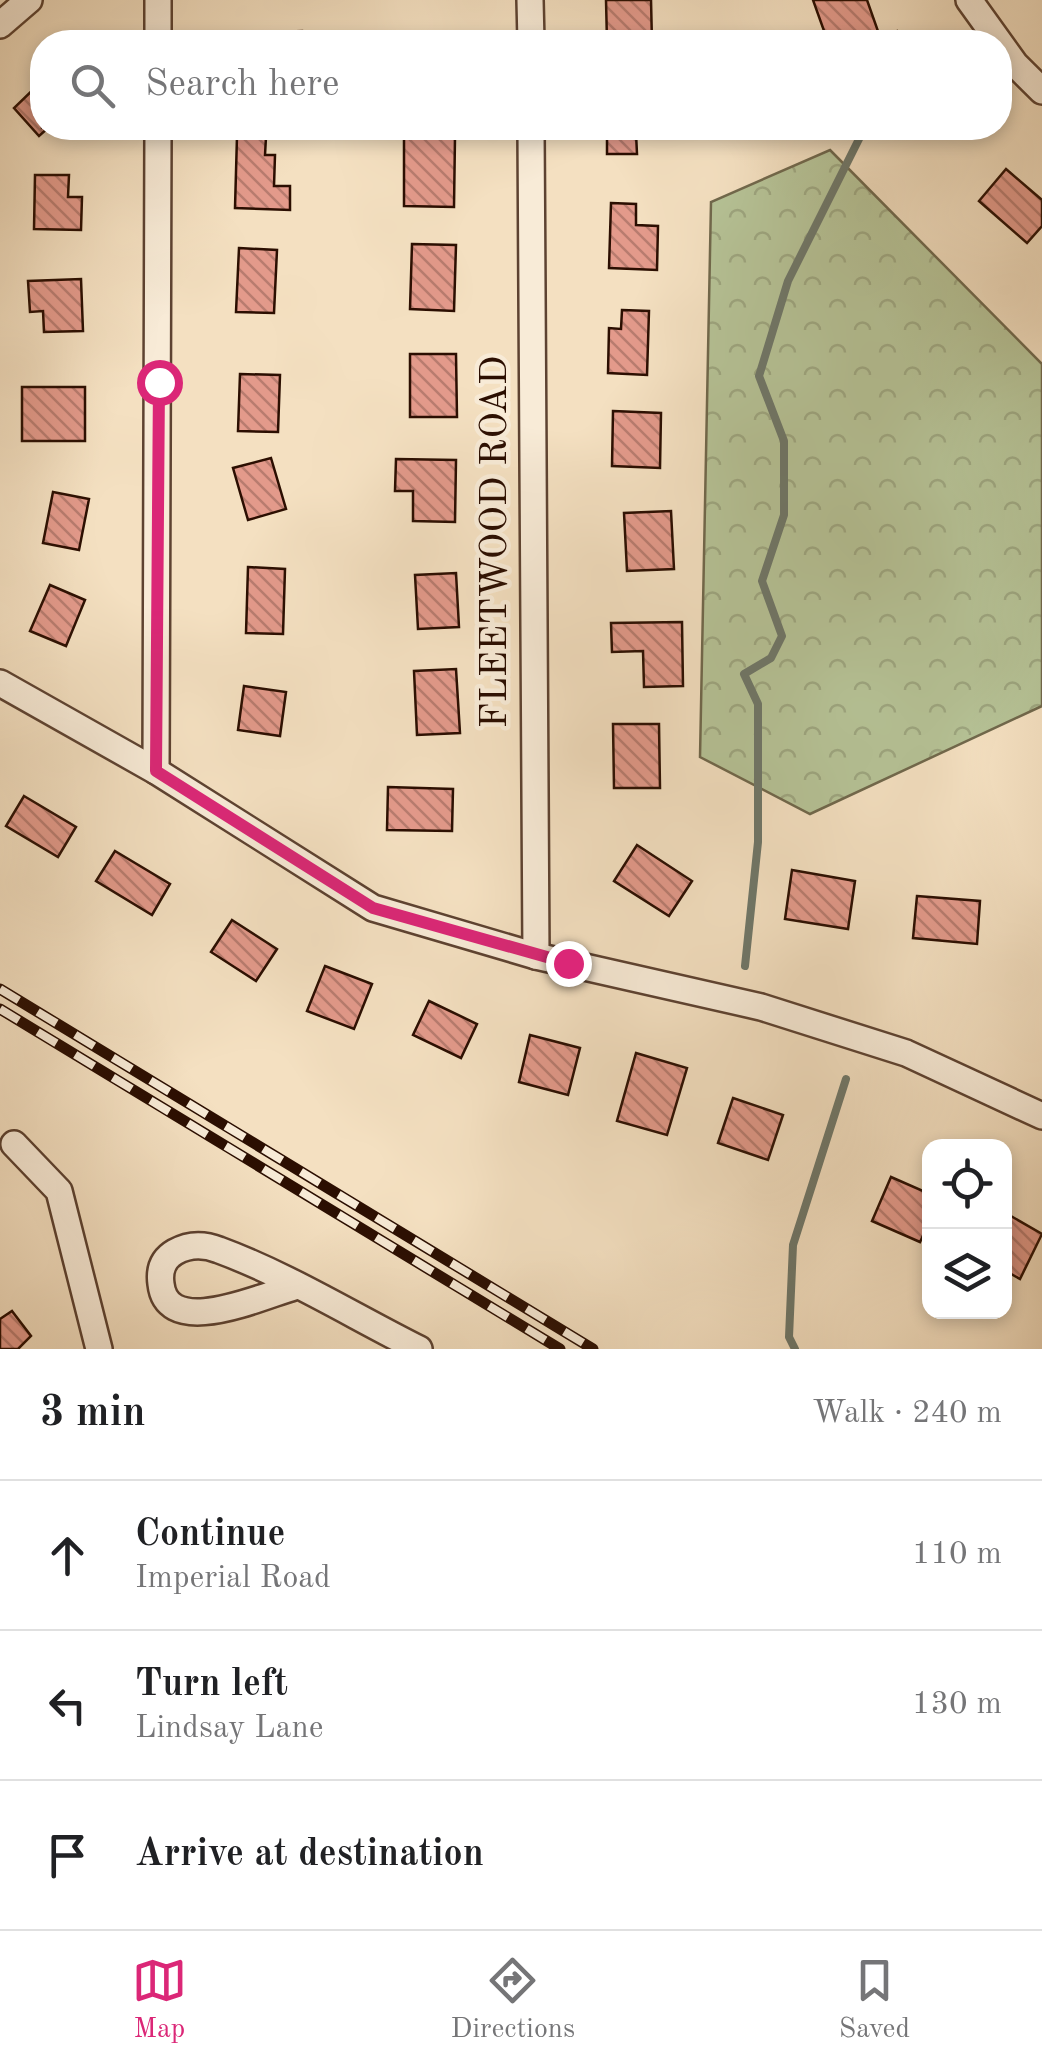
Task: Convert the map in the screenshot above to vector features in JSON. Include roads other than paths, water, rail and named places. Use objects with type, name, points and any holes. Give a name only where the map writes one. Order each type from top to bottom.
[{"type":"street","points":[[0,25],[29,0]]},
{"type":"street","points":[[158,0],[158,30]]},
{"type":"street","points":[[530,0],[531,30]]},
{"type":"street","points":[[970,0],[991,30]]},
{"type":"street","points":[[1012,60],[1042,91]]},
{"type":"street","points":[[156,771],[158,140]]},
{"type":"street","name":"FLEETWOOD ROAD","points":[[531,140],[536,956]]},
{"type":"street","points":[[0,683],[156,771],[373,908],[536,956],[761,1007],[906,1053],[1042,1116]]},
{"type":"street","points":[[14,1144],[59,1191],[98,1349]]},
{"type":"street","points":[[294,1287],[201,1314],[177,1310],[169,1302],[162,1293],[159,1271],[170,1255],[190,1245],[216,1248],[294,1287],[418,1349]]},
{"type":"waterway","points":[[745,966],[758,842],[758,704],[744,674],[771,658],[782,636],[762,581],[784,515],[784,441],[759,376],[788,281],[858,140]]},
{"type":"waterway","points":[[795,1349],[789,1337],[793,1245],[846,1079]]},
{"type":"railway","points":[[0,989],[593,1349]]},
{"type":"railway","points":[[0,1009],[560,1349]]}]
